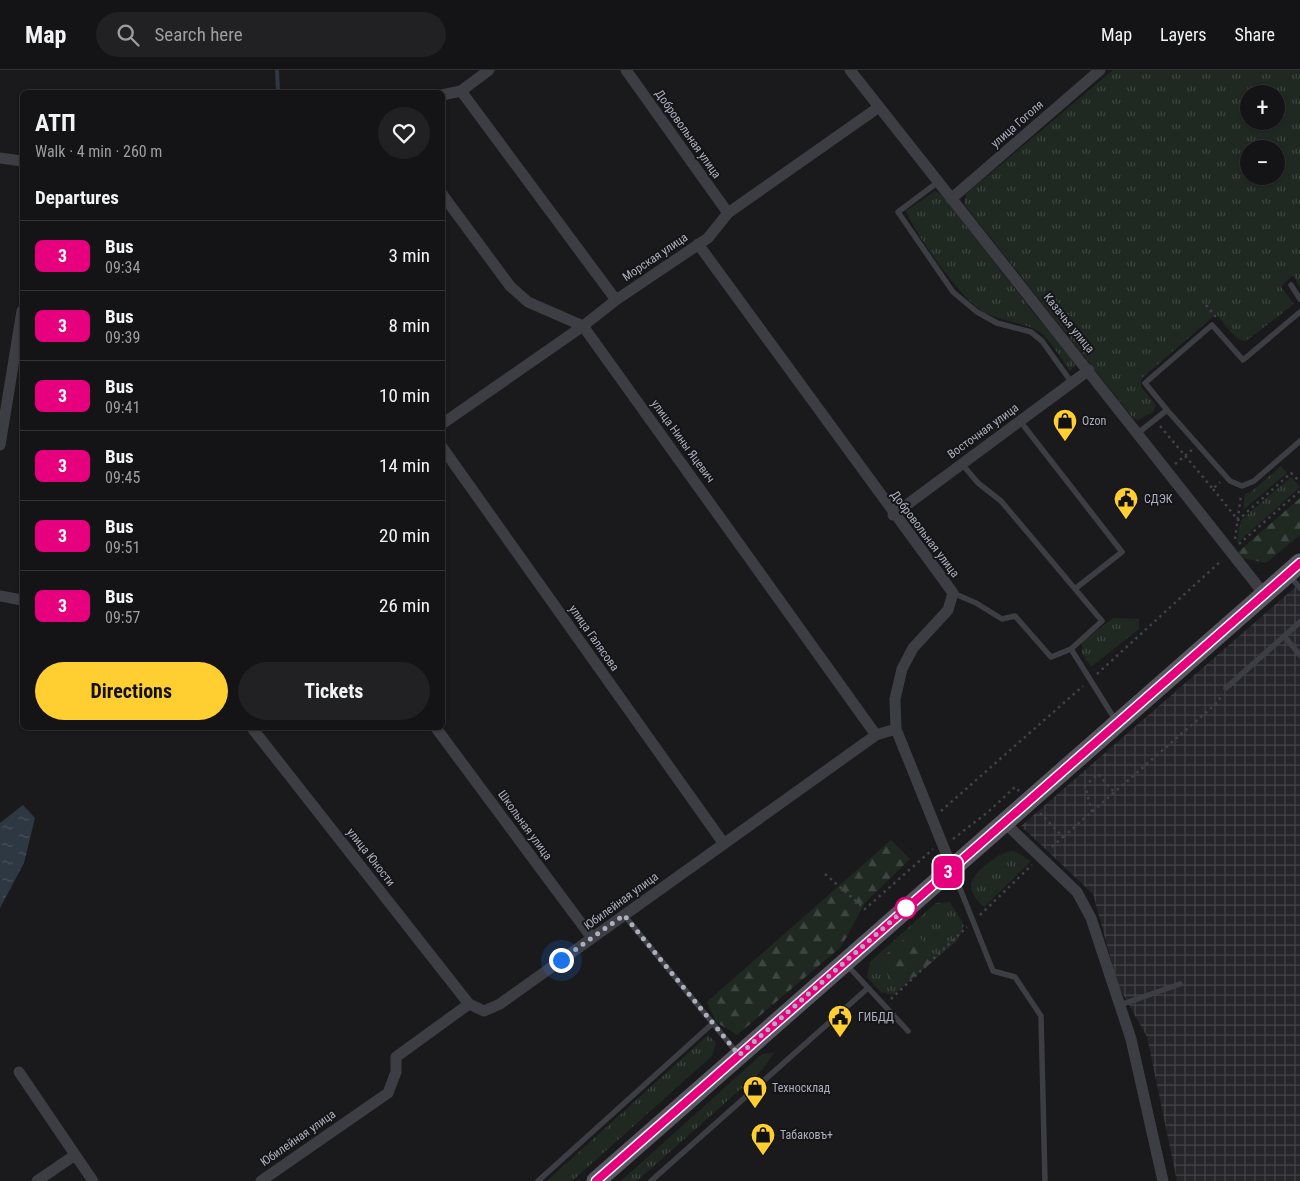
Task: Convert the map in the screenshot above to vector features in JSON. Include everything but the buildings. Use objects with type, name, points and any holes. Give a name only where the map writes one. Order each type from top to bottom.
[{"type":"main road","points":[[596,1181],[1264,594],[1296,575]]},
{"type":"street","points":[[445,94],[461,91],[489,70]]},
{"type":"street","name":"Добровольная улица","points":[[626,70],[728,213]]},
{"type":"street","name":"Казачья улица","points":[[850,70],[1089,370],[1264,594]]},
{"type":"street","name":"улица Гоголя","points":[[951,199],[1100,70]]},
{"type":"street","points":[[461,91],[616,300]]},
{"type":"street","name":"Морская улица","points":[[445,422],[583,326],[616,300],[708,238],[728,213],[879,107]]},
{"type":"street","points":[[0,158],[20,161]]},
{"type":"street","points":[[445,198],[510,286],[528,302],[583,326]]},
{"type":"street","name":"Добровольная улица","points":[[698,244],[953,594],[948,610],[913,648],[902,669],[895,699],[896,729],[952,868]]},
{"type":"street","points":[[0,445],[20,323]]},
{"type":"street","name":"улица Нины Яцевич","points":[[583,326],[876,735]]},
{"type":"street","name":"Восточная улица","points":[[893,514],[1089,370]]},
{"type":"street","name":"улица Галясова","points":[[445,451],[724,844]]},
{"type":"street","points":[[0,596],[20,600]]},
{"type":"street","name":"Юбилейная улица","points":[[261,1181],[388,1093],[396,1072],[396,1056],[469,1004],[484,1011],[500,1004],[876,735],[896,729]]},
{"type":"street","name":"улица Юности","points":[[254,730],[469,1004]]},
{"type":"street","name":"Школьная улица","points":[[437,730],[592,938]]},
{"type":"street","points":[[1004,822],[1077,892],[1091,918],[1131,1038],[1163,1181]]},
{"type":"street","points":[[19,1072],[92,1181]]},
{"type":"street","points":[[37,1181],[75,1155]]},
{"type":"lane","points":[[938,182],[898,212],[953,292],[977,312],[997,323],[1031,332],[1042,341],[1072,383]]},
{"type":"lane","points":[[1291,285],[1300,299]]},
{"type":"lane","points":[[1300,312],[1243,360],[1212,325],[1145,383],[1230,481],[1242,486],[1254,481],[1300,441]]},
{"type":"lane","points":[[1138,433],[1167,410]]},
{"type":"lane","points":[[1020,420],[1122,552],[1076,588]]},
{"type":"lane","points":[[953,594],[976,603],[1002,619],[1015,616],[1051,657],[1071,649],[1102,621],[1001,501],[978,483],[962,464]]},
{"type":"lane","points":[[1226,688],[1300,622]]},
{"type":"lane","points":[[1284,636],[1300,655]]},
{"type":"lane","points":[[1071,649],[1118,723]]},
{"type":"lane","points":[[952,868],[993,971],[1015,977],[1041,1016],[1042,1140],[1045,1181]]},
{"type":"lane","points":[[624,915],[739,1055]]},
{"type":"lane","points":[[845,962],[908,1032]]},
{"type":"lane","points":[[1120,1005],[1180,984]]},
{"type":"lane","points":[[651,1181],[868,988]]},
{"type":"lane","points":[[538,1181],[713,1023]]},
{"type":"path","points":[[1206,305],[1219,320]]},
{"type":"path","points":[[1151,449],[1152,436],[1163,422]]},
{"type":"path","points":[[1159,425],[1238,520]]},
{"type":"path","points":[[1168,470],[1194,449],[1187,442]]},
{"type":"path","points":[[1238,520],[1291,473],[1300,482]]},
{"type":"path","points":[[1214,489],[1221,481],[1219,477]]},
{"type":"path","points":[[1231,552],[1235,541],[1242,486]]},
{"type":"path","points":[[933,819],[1300,491]]},
{"type":"path","points":[[1063,837],[1218,702],[1226,688]]},
{"type":"path","points":[[1092,812],[1085,786],[1098,774],[1114,792]]},
{"type":"shaded area","points":[[1300,583],[1300,1181],[1177,1181],[1147,1037],[1118,985],[1093,894],[1021,826]]},
{"type":"green space","points":[[1113,70],[1300,70],[1300,287],[1293,275],[1281,287],[1294,304],[1246,341],[1233,335],[1216,314],[1141,379],[1141,387],[1156,405],[1153,412],[1138,420],[1133,418],[964,204],[966,194]]},
{"type":"green space","points":[[935,191],[941,194],[1037,317],[1068,351],[1075,365],[1070,371],[1042,334],[1029,327],[995,317],[979,309],[960,291],[938,263],[918,234],[906,211]]},
{"type":"green space","points":[[1281,466],[1287,473],[1243,510],[1245,494],[1251,492]]},
{"type":"green space","points":[[1291,477],[1300,487],[1237,543],[1241,520]]},
{"type":"green space","points":[[1300,498],[1300,535],[1266,563],[1242,558],[1238,552]]},
{"type":"green space","points":[[1113,618],[1139,619],[1139,629],[1091,667],[1082,654],[1082,642]]},
{"type":"green space","points":[[891,840],[910,859],[865,903],[841,947],[737,1035],[716,1022],[707,1002]]},
{"type":"green space","points":[[1014,851],[1031,861],[984,907],[974,895],[971,885],[973,880],[981,869],[993,859]]},
{"type":"green space","points":[[950,902],[964,925],[958,940],[893,995],[881,992],[867,977],[870,962],[936,903]]},
{"type":"green space","points":[[915,930],[935,960],[904,984],[890,984],[883,957]]},
{"type":"green space","points":[[708,1035],[716,1043],[712,1056],[572,1181],[547,1181]]},
{"type":"green space","points":[[774,1053],[762,1070],[637,1181],[621,1181],[762,1054]]},
{"type":"water","points":[[23,805],[35,818],[24,863],[0,908],[0,823]]},
{"type":"waterway","points":[[277,70],[278,90]]},
{"type":"bus line","name":"3","points":[[596,1181],[1300,563]]},
{"type":"place","name":"Ozon","points":[[1065,442]]},
{"type":"place","name":"СДЭК","points":[[1126,520]]},
{"type":"place","name":"ГИБДД","points":[[840,1038]]},
{"type":"place","name":"Техносклад","points":[[755,1109]]},
{"type":"place","name":"Табаковъ+","points":[[763,1156]]},
{"type":"route","points":[[561,960],[624,915],[739,1055],[912,903],[906,908]]}]
